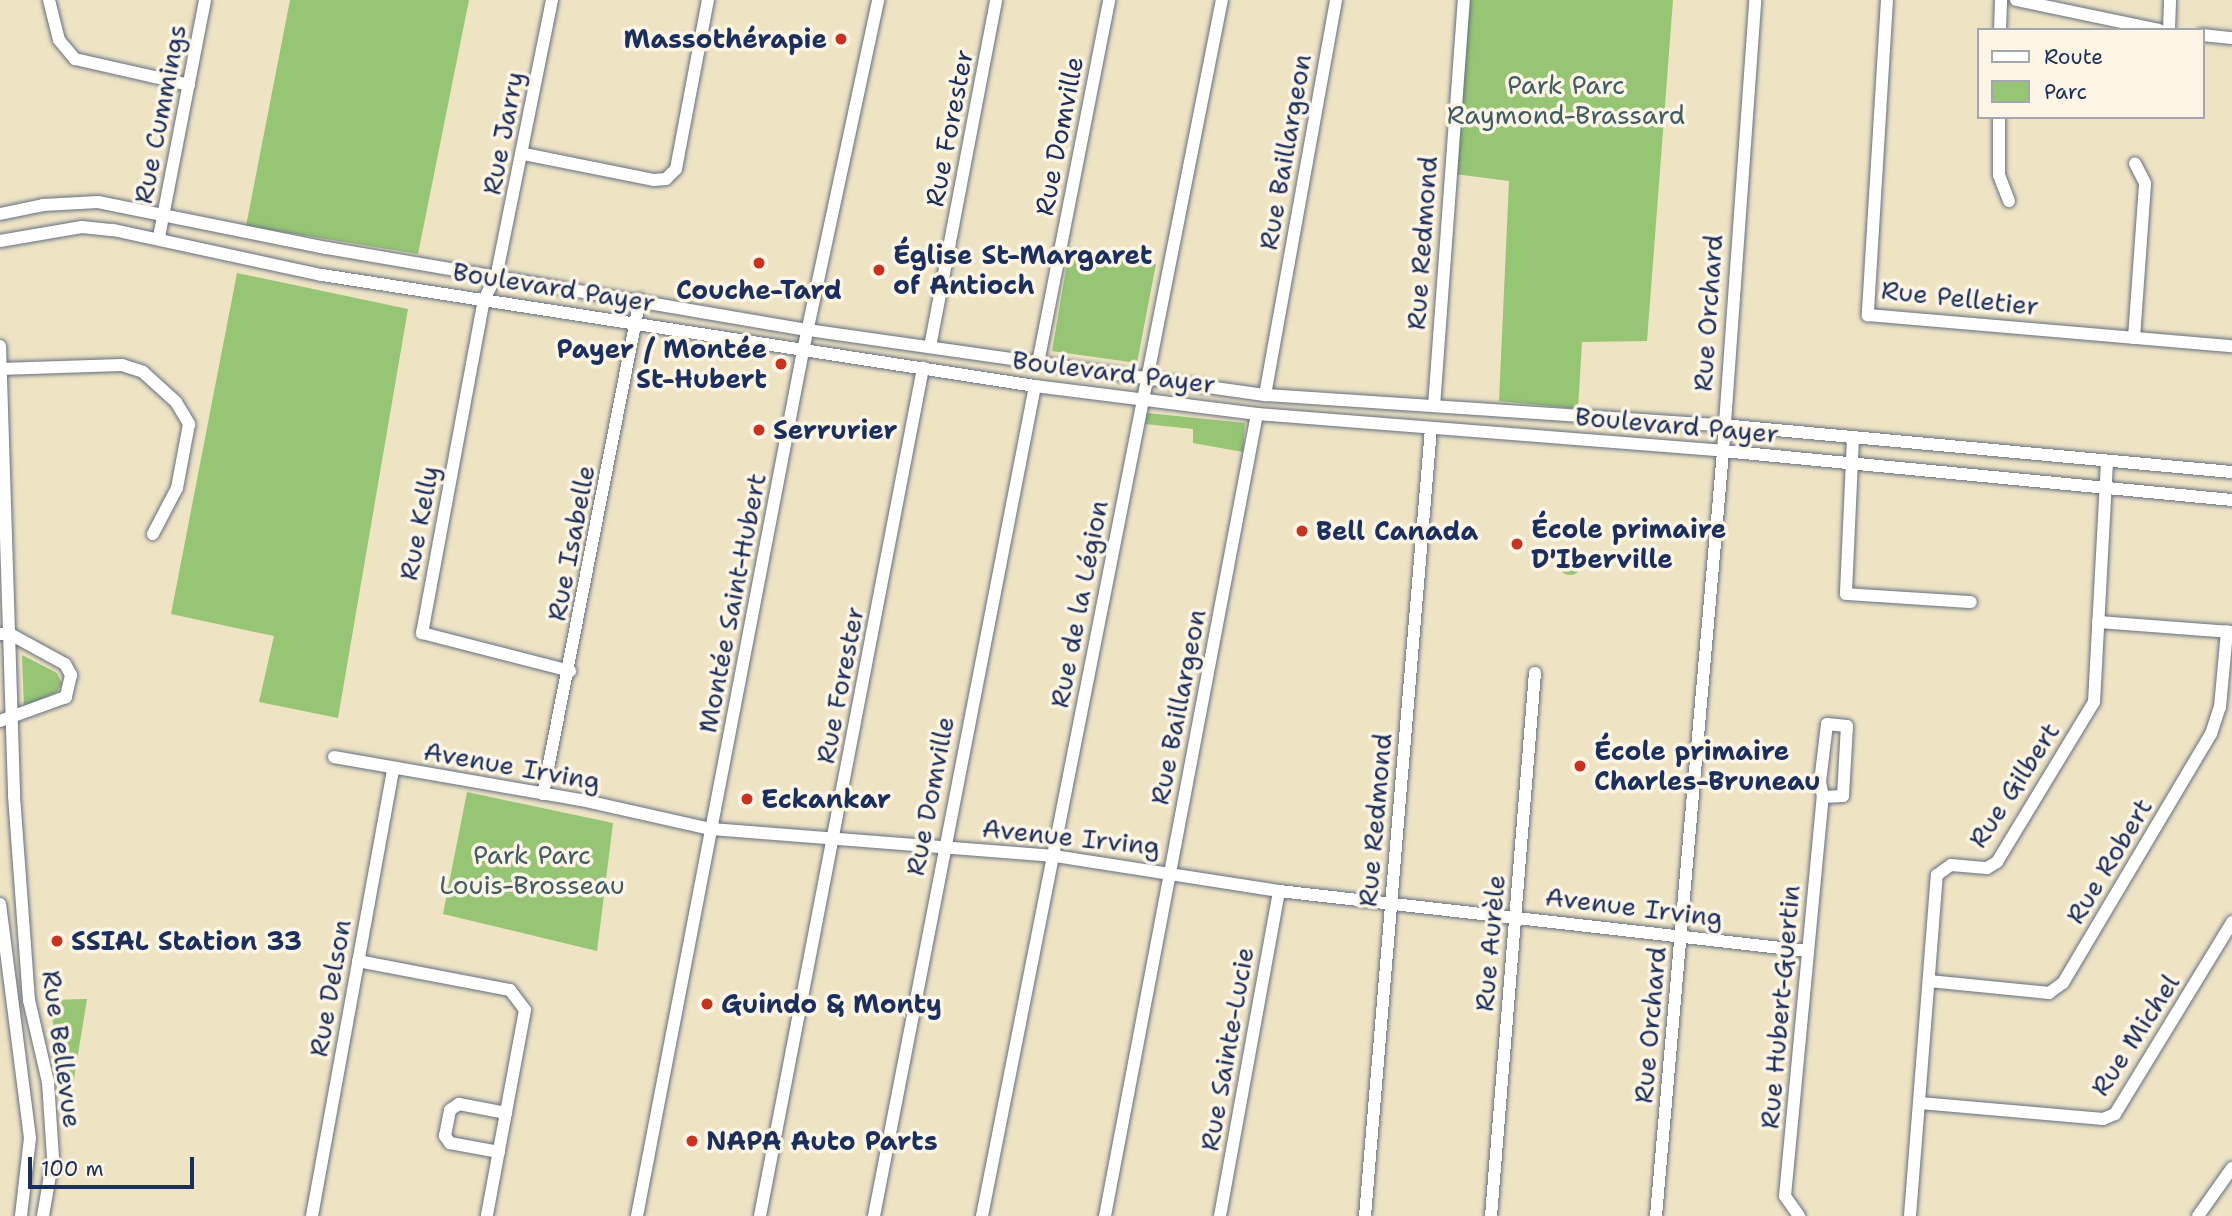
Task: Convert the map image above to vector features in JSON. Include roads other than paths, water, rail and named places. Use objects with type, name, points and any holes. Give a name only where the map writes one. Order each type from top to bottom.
[{"type":"street","points":[[49,0],[59,40],[75,59],[189,85]]},
{"type":"street","name":"Rue Cummings","points":[[159,237],[205,0]]},
{"type":"street","name":"Rue Jarry","points":[[497,274],[524,154],[552,0]]},
{"type":"street","points":[[524,154],[654,180],[666,179],[676,169],[708,0]]},
{"type":"street","name":"Montée Saint-Hubert","points":[[637,1216],[803,351],[878,0]]},
{"type":"street","name":"Rue Forester","points":[[930,347],[996,0]]},
{"type":"street","name":"Rue Domville","points":[[1038,363],[1109,0]]},
{"type":"street","name":"Rue de la Légion","points":[[982,1216],[1055,856],[1141,399],[1147,380],[1222,0]]},
{"type":"street","name":"Rue Baillargeon","points":[[1265,395],[1336,0]]},
{"type":"street","name":"Rue Redmond","points":[[1434,405],[1464,0]]},
{"type":"street","name":"Rue Orchard","points":[[1656,1216],[1723,451],[1722,425],[1755,0]]},
{"type":"street","name":"Rue Pelletier","points":[[1887,0],[1868,315],[2232,346]]},
{"type":"street","points":[[2000,28],[2001,0]]},
{"type":"street","points":[[2016,0],[2149,28]]},
{"type":"street","points":[[2169,28],[2170,0]]},
{"type":"street","points":[[2204,35],[2232,38]]},
{"type":"street","points":[[1999,119],[1999,175],[2009,201]]},
{"type":"street","points":[[2134,338],[2145,183],[2136,163]]},
{"type":"street","name":"Boulevard Payer","points":[[0,214],[43,205],[98,202],[327,248],[497,274],[808,330],[1265,395],[1722,425],[2232,472]]},
{"type":"street","name":"Boulevard Payer","points":[[0,241],[82,227],[159,237],[323,275],[1035,386],[1257,414],[1723,451],[2232,500]]},
{"type":"street","name":"Rue Kelly","points":[[497,274],[484,299],[422,632],[569,671]]},
{"type":"street","name":"Rue Isabelle","points":[[543,794],[638,323],[640,299]]},
{"type":"street","name":"Rue Bellevue","points":[[0,346],[6,720],[29,1000],[48,1082],[53,1158],[43,1216]]},
{"type":"street","points":[[1,369],[122,365],[144,372],[176,402],[189,424],[177,488],[153,534]]},
{"type":"street","name":"Rue Forester","points":[[760,1216],[923,368]]},
{"type":"street","name":"Rue Domville","points":[[874,1216],[943,848],[1035,386]]},
{"type":"street","name":"Rue Baillargeon","points":[[1105,1216],[1257,414]]},
{"type":"street","name":"Rue Redmond","points":[[1365,1216],[1431,428]]},
{"type":"street","points":[[1853,438],[1854,464],[1846,594],[1971,601]]},
{"type":"street","name":"Rue Gilbert","points":[[1910,1216],[1937,875],[1951,865],[1987,868],[1997,862],[2094,702],[2108,489],[2107,461]]},
{"type":"street","points":[[2098,622],[2230,631]]},
{"type":"street","name":"Rue Robert","points":[[1929,981],[2049,993],[2063,983],[2211,734],[2220,707],[2230,631]]},
{"type":"street","points":[[5,634],[65,664],[71,675],[66,697],[6,720]]},
{"type":"street","name":"Rue Aurèle","points":[[1491,1216],[1535,673]]},
{"type":"street","name":"Rue Hubert-Guertin","points":[[1799,1216],[1785,1196],[1823,797],[1820,782],[1827,724],[1847,726],[1843,796],[1823,797]]},
{"type":"street","name":"Avenue Irving","points":[[334,757],[543,794],[711,829],[1055,856],[1170,870],[1279,891],[1391,901],[1807,951]]},
{"type":"street","name":"Rue Delson","points":[[312,1216],[393,769]]},
{"type":"street","name":"Rue Sainte-Lucie","points":[[1220,1216],[1279,891]]},
{"type":"street","name":"Rue Bellevue","points":[[0,904],[2,944],[30,1138],[21,1216]]},
{"type":"street","name":"Rue Michel","points":[[1920,1103],[2103,1119],[2115,1114],[2232,922]]},
{"type":"street","points":[[2,944],[26,941]]},
{"type":"street","points":[[358,961],[510,990],[525,1010],[487,1216]]},
{"type":"street","points":[[499,1152],[450,1143],[445,1136],[450,1110],[460,1104],[506,1113]]},
{"type":"street","points":[[2198,1216],[2232,1168]]},
{"type":"place","name":"Massothérapie","points":[[841,39]]},
{"type":"place","name":"Couche-Tard","points":[[759,263]]},
{"type":"place","name":"Église St-Margaret of Antioch","points":[[879,270]]},
{"type":"place","name":"Payer / Montée St-Hubert","points":[[781,364]]},
{"type":"place","name":"Serrurier","points":[[759,430]]},
{"type":"place","name":"Bell Canada","points":[[1302,531]]},
{"type":"place","name":"École primaire D'Iberville","points":[[1517,544]]},
{"type":"place","name":"École primaire Charles-Bruneau","points":[[1580,766]]},
{"type":"place","name":"Eckankar","points":[[747,799]]},
{"type":"place","name":"SSIAL Station 33","points":[[57,941]]},
{"type":"place","name":"Guindo & Monty","points":[[707,1004]]},
{"type":"place","name":"NAPA Auto Parts","points":[[692,1141]]},
{"type":"park label","name":"Park Parc Raymond-Brassard","points":[[1566,100]]},
{"type":"park label","name":"Park Parc Louis-Brosseau","points":[[532,870]]}]
